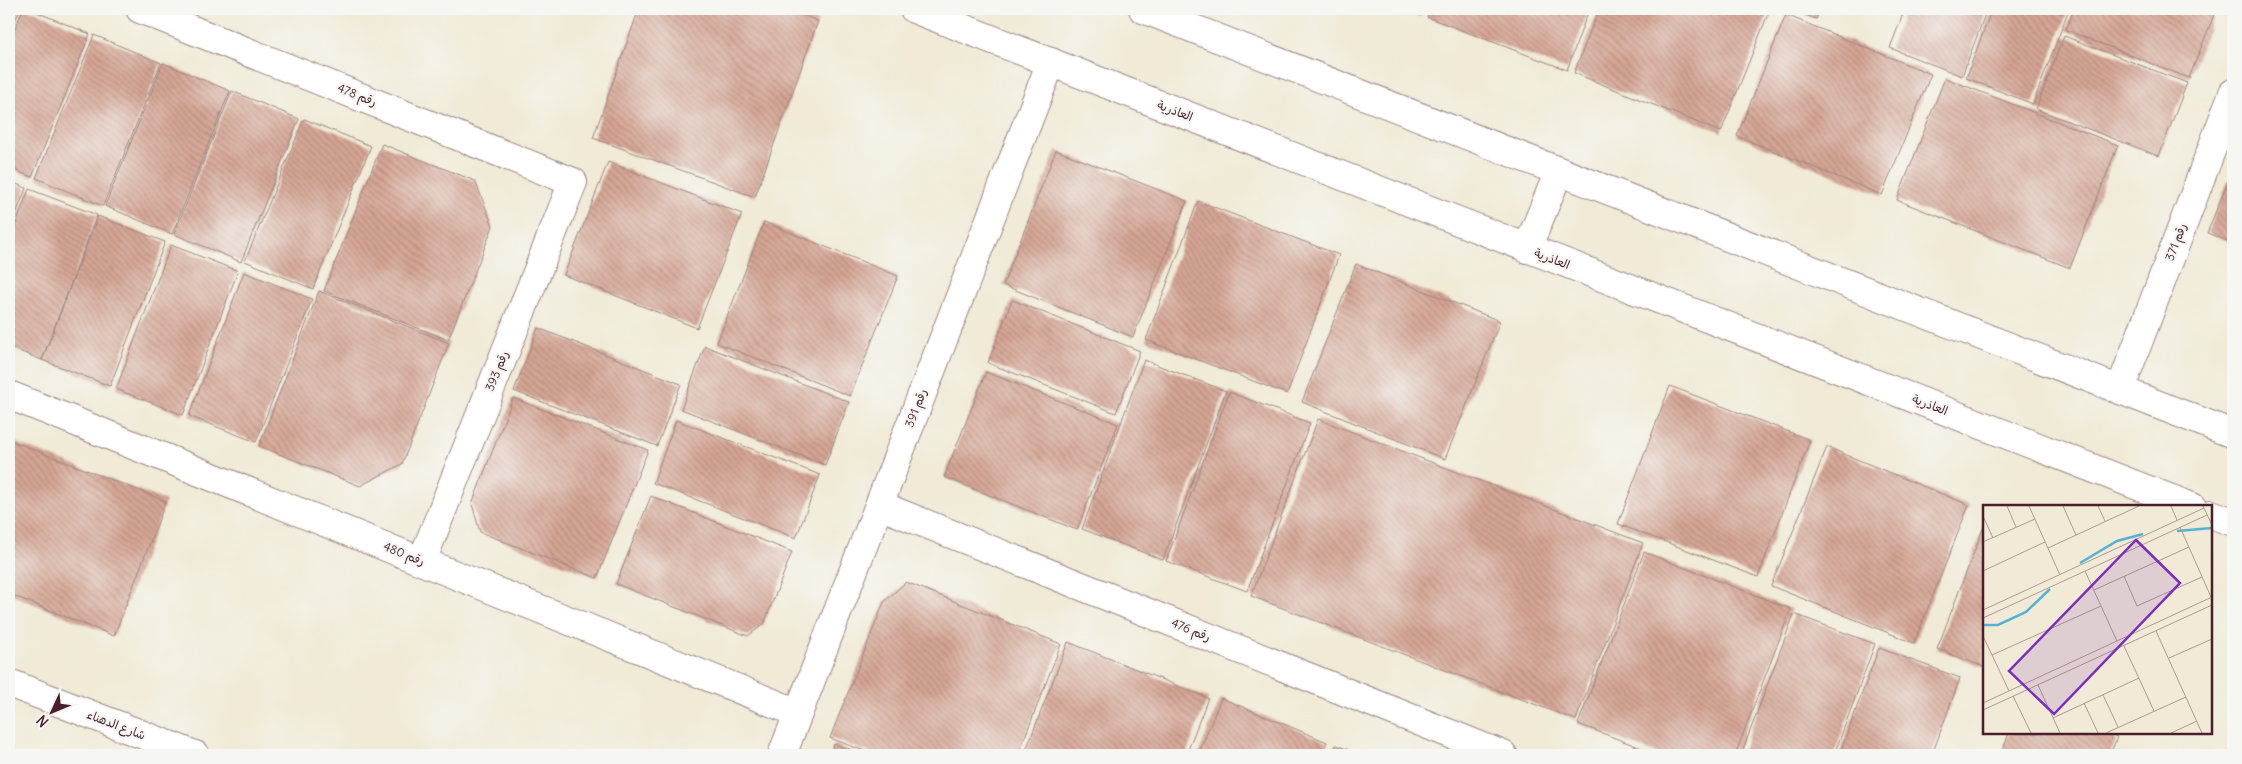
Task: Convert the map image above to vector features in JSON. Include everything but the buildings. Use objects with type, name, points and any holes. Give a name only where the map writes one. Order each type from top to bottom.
[{"type":"street","name":"رقم 478","points":[[140,9],[573,182]]},
{"type":"street","name":"العاذرية","points":[[914,9],[2189,505]]},
{"type":"street","points":[[1143,9],[2233,434]]},
{"type":"street","name":"رقم 391","points":[[782,755],[1051,62]]},
{"type":"street","name":"رقم 371","points":[[2120,390],[2233,93]]},
{"type":"street","points":[[1527,249],[1559,171]]},
{"type":"street","name":"رقم 393","points":[[422,561],[573,182]]},
{"type":"street","name":"رقم 480","points":[[9,395],[798,713]]},
{"type":"street","name":"رقم 476","points":[[879,504],[1503,755]]},
{"type":"street","points":[[2212,514],[2233,522]]},
{"type":"street","name":"شارع الدهناء","points":[[9,683],[196,755]]}]
